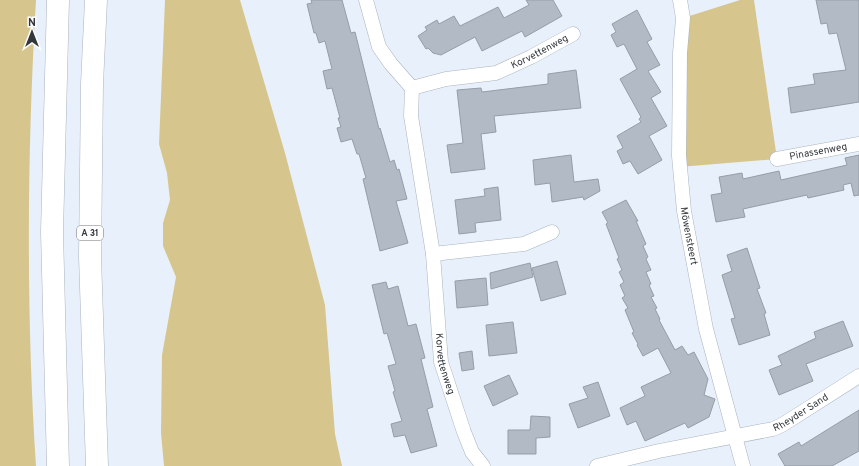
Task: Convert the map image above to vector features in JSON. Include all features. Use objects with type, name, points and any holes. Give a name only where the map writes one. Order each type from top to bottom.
[{"type":"highway","points":[[58,0],[52,174],[52,239],[58,466]]},
{"type":"highway","name":"A 31","points":[[96,0],[92,84],[90,257],[97,466]]},
{"type":"street","points":[[366,0],[378,46],[390,64],[412,88]]},
{"type":"street","name":"Möwensteert","points":[[680,0],[683,18],[680,52],[679,156],[684,211],[706,329],[743,466]]},
{"type":"street","name":"Korvettenweg","points":[[483,466],[472,452],[441,362],[433,254],[411,116],[412,88],[446,79],[496,73],[531,57],[573,34]]},
{"type":"street","name":"Pinassenweg","points":[[777,158],[859,144]]},
{"type":"street","points":[[433,254],[524,244],[552,232]]},
{"type":"street","name":"Rheyder Sand","points":[[736,436],[773,429],[782,425],[859,376]]},
{"type":"street","points":[[598,466],[659,451],[736,436]]},
{"type":"shaded area","points":[[0,0],[36,0],[29,174],[29,292],[36,466],[0,466]]},
{"type":"shaded area","points":[[165,0],[240,0],[285,153],[325,305],[335,434],[342,466],[164,466],[161,433],[162,355],[176,277],[163,246],[163,223],[170,200],[167,173],[159,144]]},
{"type":"shaded area","points":[[740,0],[754,0],[777,159],[679,167],[683,18]]},
{"type":"building","points":[[311,0],[342,0],[351,33],[355,32],[379,129],[380,128],[390,162],[394,160],[397,170],[399,169],[407,199],[396,201],[408,243],[380,251],[363,179],[366,178],[359,154],[357,154],[352,139],[341,142],[337,128],[341,127],[338,118],[340,118],[332,88],[327,89],[323,71],[332,69],[325,41],[319,43],[316,33],[314,33],[307,4],[312,3]]},
{"type":"building","points":[[526,0],[553,0],[562,16],[525,37],[522,31],[482,51],[475,37],[441,55],[433,53],[428,48],[426,49],[418,36],[427,30],[425,27],[437,20],[439,24],[454,16],[460,26],[498,7],[504,18],[529,5]]},
{"type":"building","points":[[816,0],[859,0],[859,102],[791,113],[788,88],[815,84],[813,74],[846,70],[837,33],[829,34],[827,23],[821,24]]},
{"type":"building","points":[[637,10],[652,39],[647,42],[660,65],[648,71],[661,92],[651,98],[667,126],[649,136],[662,160],[638,174],[630,161],[623,164],[617,151],[623,148],[617,136],[641,122],[639,119],[641,117],[620,79],[637,69],[624,44],[617,47],[611,35],[616,32],[612,24]]},
{"type":"building","points":[[576,70],[581,108],[494,116],[496,132],[481,134],[485,169],[451,173],[447,145],[463,143],[457,90],[481,88],[482,92],[548,84],[548,74]]},
{"type":"building","points":[[571,155],[574,182],[598,179],[600,191],[584,200],[583,197],[552,202],[550,183],[535,185],[533,160]]},
{"type":"building","points":[[859,155],[859,195],[854,196],[851,183],[843,185],[844,190],[808,198],[807,195],[743,209],[745,217],[716,222],[711,195],[722,193],[719,177],[742,173],[743,179],[779,171],[781,180],[847,165],[845,158]]},
{"type":"building","points":[[498,187],[501,220],[475,223],[476,232],[459,234],[455,200],[485,196],[484,189]]},
{"type":"building","points":[[626,200],[638,221],[636,221],[646,244],[643,246],[648,257],[646,259],[651,270],[646,272],[651,284],[649,285],[654,296],[651,297],[657,308],[655,309],[660,319],[659,320],[675,350],[682,346],[688,355],[694,352],[708,379],[704,395],[715,399],[709,417],[688,428],[685,423],[645,441],[636,421],[627,425],[620,408],[645,396],[641,387],[671,373],[658,348],[643,356],[632,333],[634,332],[625,310],[628,308],[622,298],[625,296],[620,285],[624,282],[619,272],[622,270],[606,224],[608,223],[602,212]]},
{"type":"building","points":[[747,248],[760,288],[757,289],[766,313],[764,314],[770,335],[739,345],[731,319],[735,318],[722,275],[732,271],[727,255]]},
{"type":"building","points":[[557,261],[566,294],[541,301],[532,268]]},
{"type":"building","points":[[530,263],[533,277],[491,289],[490,273]]},
{"type":"building","points":[[486,278],[488,305],[457,308],[455,281]]},
{"type":"building","points":[[386,282],[388,289],[398,286],[408,326],[416,324],[425,358],[421,359],[433,407],[427,409],[437,446],[411,453],[405,435],[394,437],[391,424],[402,421],[393,392],[395,391],[388,366],[396,364],[387,333],[384,334],[372,285]]},
{"type":"building","points":[[843,321],[853,346],[806,364],[813,381],[779,395],[769,370],[782,365],[778,356],[816,338],[814,332]]},
{"type":"building","points":[[513,322],[517,353],[489,356],[486,325]]},
{"type":"building","points":[[472,351],[474,369],[462,371],[459,353]]},
{"type":"building","points":[[509,375],[518,394],[493,406],[484,386]]},
{"type":"building","points":[[598,382],[610,416],[578,428],[569,404],[588,398],[583,387]]},
{"type":"building","points":[[859,410],[859,451],[832,466],[785,466],[778,454],[799,442],[801,446]]},
{"type":"building","points":[[531,416],[550,417],[550,437],[536,438],[536,454],[508,454],[508,430],[530,430]]}]
